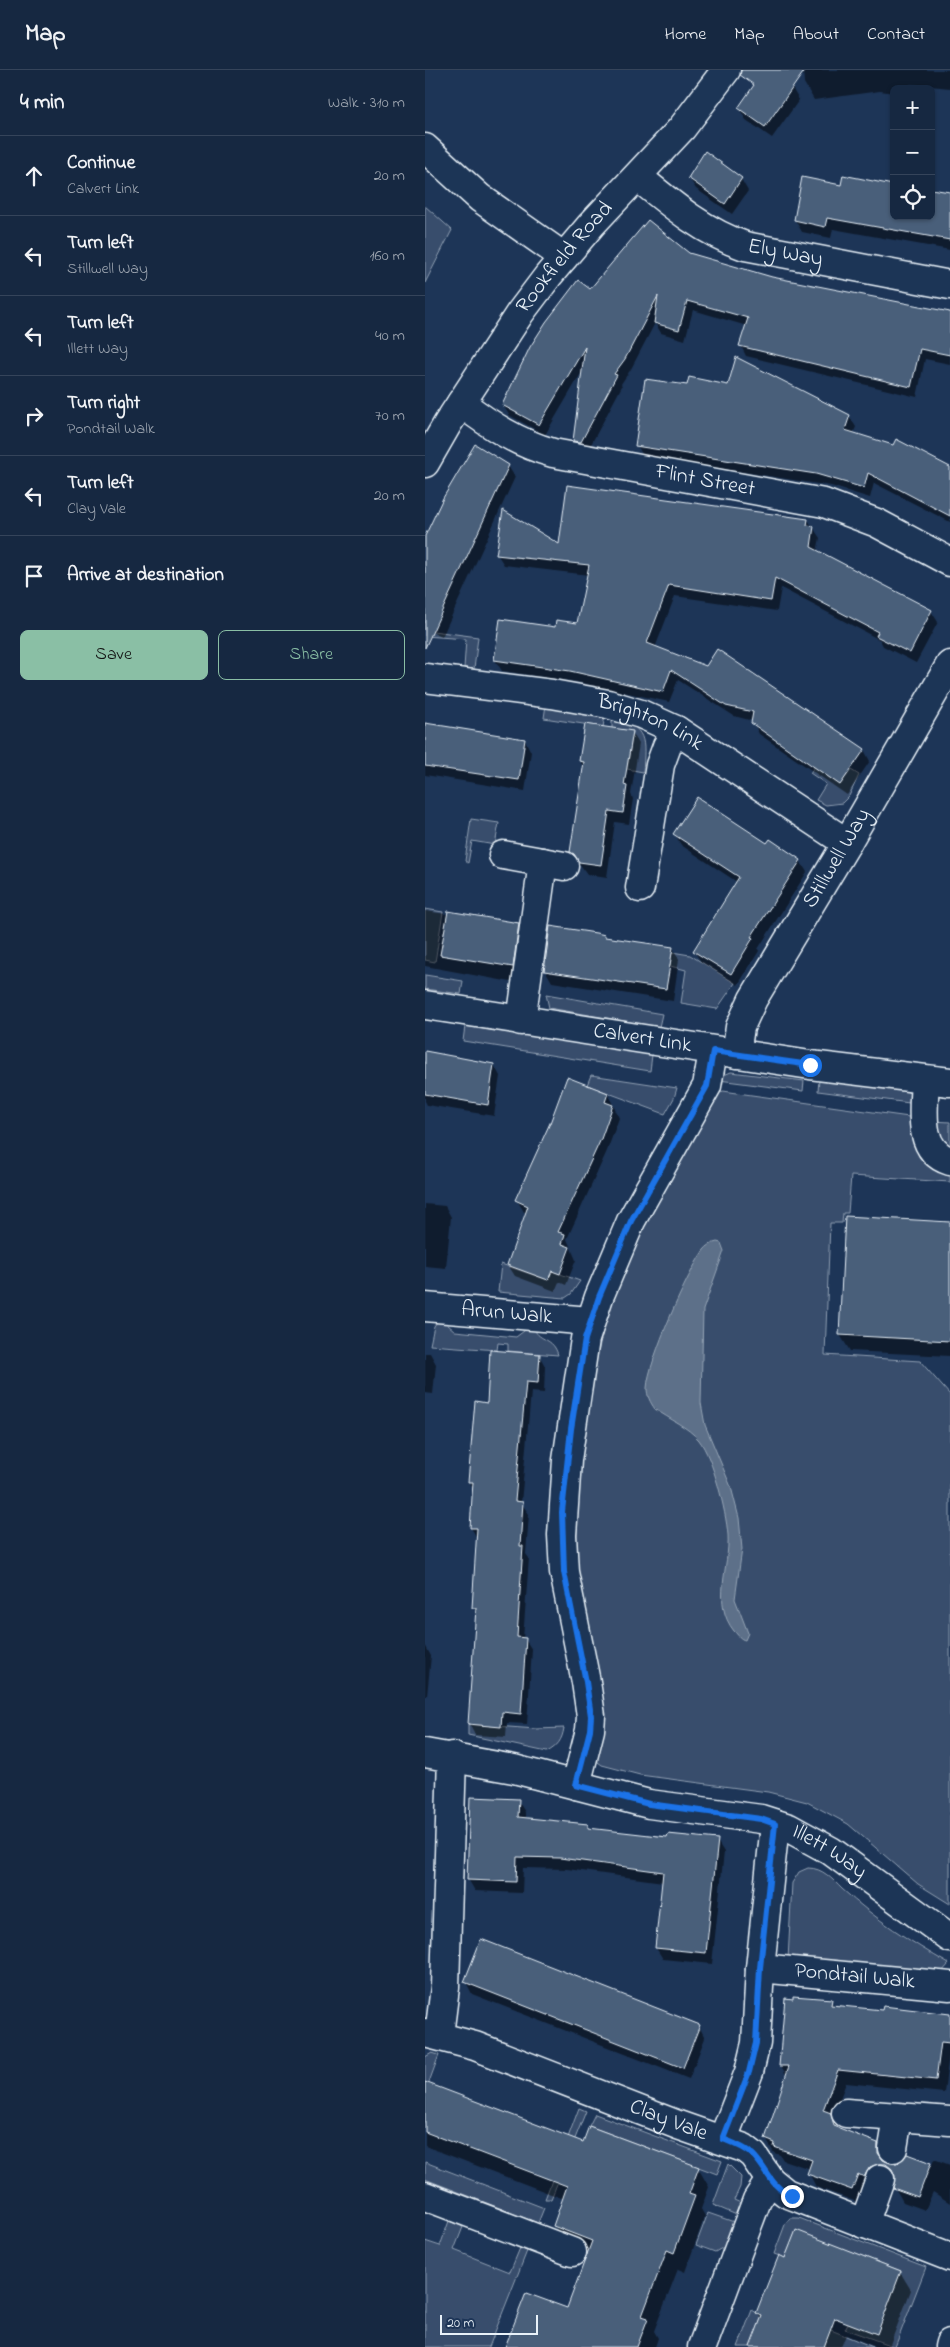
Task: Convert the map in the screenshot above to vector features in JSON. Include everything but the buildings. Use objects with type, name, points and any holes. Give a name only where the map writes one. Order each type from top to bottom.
[{"type":"street","name":"Rookfield Road","points":[[425,463],[461,403],[520,313],[564,257],[697,110],[726,70]]},
{"type":"street","points":[[425,148],[479,198],[564,257]]},
{"type":"street","name":"Ely Way","points":[[638,177],[679,211],[727,240],[745,246],[950,285]]},
{"type":"street","name":"Flint Street","points":[[461,403],[504,434],[533,447],[553,453],[824,503],[877,523],[950,562]]},
{"type":"street","name":"Stillwell Way","points":[[576,1785],[590,1730],[591,1716],[564,1572],[562,1512],[578,1378],[590,1321],[631,1221],[724,1052],[741,1027],[749,1007],[950,665]]},
{"type":"street","name":"Brighton Link","points":[[425,678],[552,694],[608,704],[641,714],[676,730],[847,843]]},
{"type":"street","points":[[640,888],[660,765],[667,746],[676,730]]},
{"type":"street","points":[[503,855],[553,864],[521,1020]]},
{"type":"street","name":"Calvert Link","points":[[425,1005],[724,1052],[937,1081]]},
{"type":"street","points":[[937,1081],[923,1122],[926,1137],[933,1150],[944,1159],[950,1161]]},
{"type":"street","name":"Arun Walk","points":[[425,1307],[590,1321]]},
{"type":"street","name":"Illett Way","points":[[425,1753],[452,1756],[514,1769],[649,1804],[761,1819],[801,1833],[821,1844],[950,1938]]},
{"type":"street","points":[[432,2034],[445,1987],[452,1756]]},
{"type":"street","points":[[723,2139],[743,2088],[754,2053],[759,2019],[760,1968],[775,1824]]},
{"type":"street","name":"Pondtail Walk","points":[[760,1968],[950,1986]]},
{"type":"street","name":"Clay Vale","points":[[432,2034],[475,2046],[678,2125],[723,2139],[744,2148],[753,2155],[770,2180],[786,2193],[950,2257]]},
{"type":"street","points":[[846,2113],[950,2121]]},
{"type":"street","points":[[893,2148],[898,2118]]},
{"type":"street","points":[[864,2224],[880,2179]]},
{"type":"street","points":[[702,2347],[757,2200],[770,2180]]},
{"type":"street","points":[[425,2196],[572,2252]]},
{"type":"shaded area","points":[[425,206],[452,230],[425,283]]},
{"type":"shaded area","points":[[425,621],[435,626],[433,631],[478,637],[474,669],[464,668],[466,639],[425,636]]},
{"type":"shaded area","points":[[546,705],[605,716],[603,727],[544,718]]},
{"type":"shaded area","points":[[612,718],[632,726],[642,736],[644,743],[643,772],[627,769],[633,732],[612,729]]},
{"type":"shaded area","points":[[814,767],[840,785],[851,770],[859,775],[849,796],[842,803],[826,805],[816,800],[826,784],[810,773]]},
{"type":"shaded area","points":[[471,819],[499,823],[495,845],[472,841],[468,863],[465,861]]},
{"type":"shaded area","points":[[425,909],[443,912],[435,962],[425,960]]},
{"type":"shaded area","points":[[672,952],[690,955],[735,983],[717,1009],[681,1003],[686,970],[670,966]]},
{"type":"shaded area","points":[[425,975],[463,981],[461,994],[425,989]]},
{"type":"shaded area","points":[[546,994],[662,1014],[659,1027],[549,1008]]},
{"type":"shaded area","points":[[465,1026],[652,1055],[650,1071],[463,1041]]},
{"type":"shaded area","points":[[731,1072],[804,1081],[803,1091],[719,1080]]},
{"type":"shaded area","points":[[591,1075],[677,1088],[665,1114],[587,1085]]},
{"type":"shaded area","points":[[819,1080],[903,1090],[913,1094],[917,1104],[818,1091]]},
{"type":"shaded area","points":[[723,1091],[916,1118],[950,1171],[950,1182],[851,1176],[848,1213],[843,1213],[842,1223],[830,1223],[825,1355],[920,1361],[950,1395],[950,1904],[918,1884],[848,1824],[807,1802],[768,1792],[640,1775],[602,1765],[598,1762],[576,1556],[580,1449],[587,1403],[605,1321],[637,1229],[717,1095]]},
{"type":"shaded area","points":[[932,1121],[950,1122],[950,1151],[947,1149]]},
{"type":"shaded area","points":[[717,1242],[721,1243],[724,1251],[703,1310],[701,1403],[705,1425],[731,1487],[739,1518],[742,1549],[735,1599],[748,1633],[745,1640],[740,1638],[734,1631],[727,1620],[724,1608],[723,1584],[728,1535],[722,1499],[709,1459],[695,1435],[655,1409],[647,1391],[654,1358],[679,1296],[704,1250]]},
{"type":"shaded area","points":[[501,1264],[548,1280],[552,1271],[580,1281],[571,1294],[565,1298],[498,1292]]},
{"type":"shaded area","points":[[440,1318],[455,1331],[516,1337],[528,1328],[534,1329],[553,1345],[558,1355],[508,1351],[508,1344],[498,1343],[497,1350],[430,1345],[434,1326]]},
{"type":"shaded area","points":[[468,1724],[536,1729],[564,1728],[559,1742],[547,1752],[468,1735]]},
{"type":"shaded area","points":[[813,1868],[827,1875],[880,1920],[907,1939],[949,1964],[940,1974],[788,1960],[792,1883],[799,1872]]},
{"type":"shaded area","points":[[432,2053],[439,2055],[425,2093],[425,2057]]},
{"type":"shaded area","points":[[579,2108],[586,2111],[551,2199],[545,2199]]},
{"type":"shaded area","points":[[595,2114],[722,2161],[717,2174],[589,2126]]},
{"type":"shaded area","points":[[425,2162],[544,2208],[538,2223],[425,2179]]},
{"type":"shaded area","points":[[728,2164],[741,2177],[740,2187],[734,2200],[743,2204],[739,2216],[713,2205]]},
{"type":"shaded area","points":[[708,2213],[737,2223],[729,2244],[715,2252],[696,2245]]},
{"type":"shaded area","points":[[791,2218],[799,2218],[926,2267],[895,2347],[845,2329],[848,2323],[877,2333],[901,2271],[796,2231],[785,2258],[774,2254],[786,2222]]},
{"type":"shaded area","points":[[449,2221],[463,2227],[454,2250],[510,2272],[520,2248],[527,2251],[489,2347],[425,2347],[425,2241],[440,2246]]},
{"type":"shaded area","points":[[752,2310],[762,2316],[750,2347],[738,2347]]},
{"type":"shaded area","points":[[831,2330],[873,2347],[824,2347]]},
{"type":"route","points":[[792,2196],[770,2180],[753,2155],[744,2148],[723,2139],[749,2072],[756,2043],[759,2019],[760,1968],[775,1824],[761,1819],[649,1804],[576,1785],[590,1730],[591,1716],[581,1654],[564,1572],[562,1512],[578,1378],[590,1321],[631,1221],[707,1086],[710,1078],[713,1051],[810,1065]]}]
